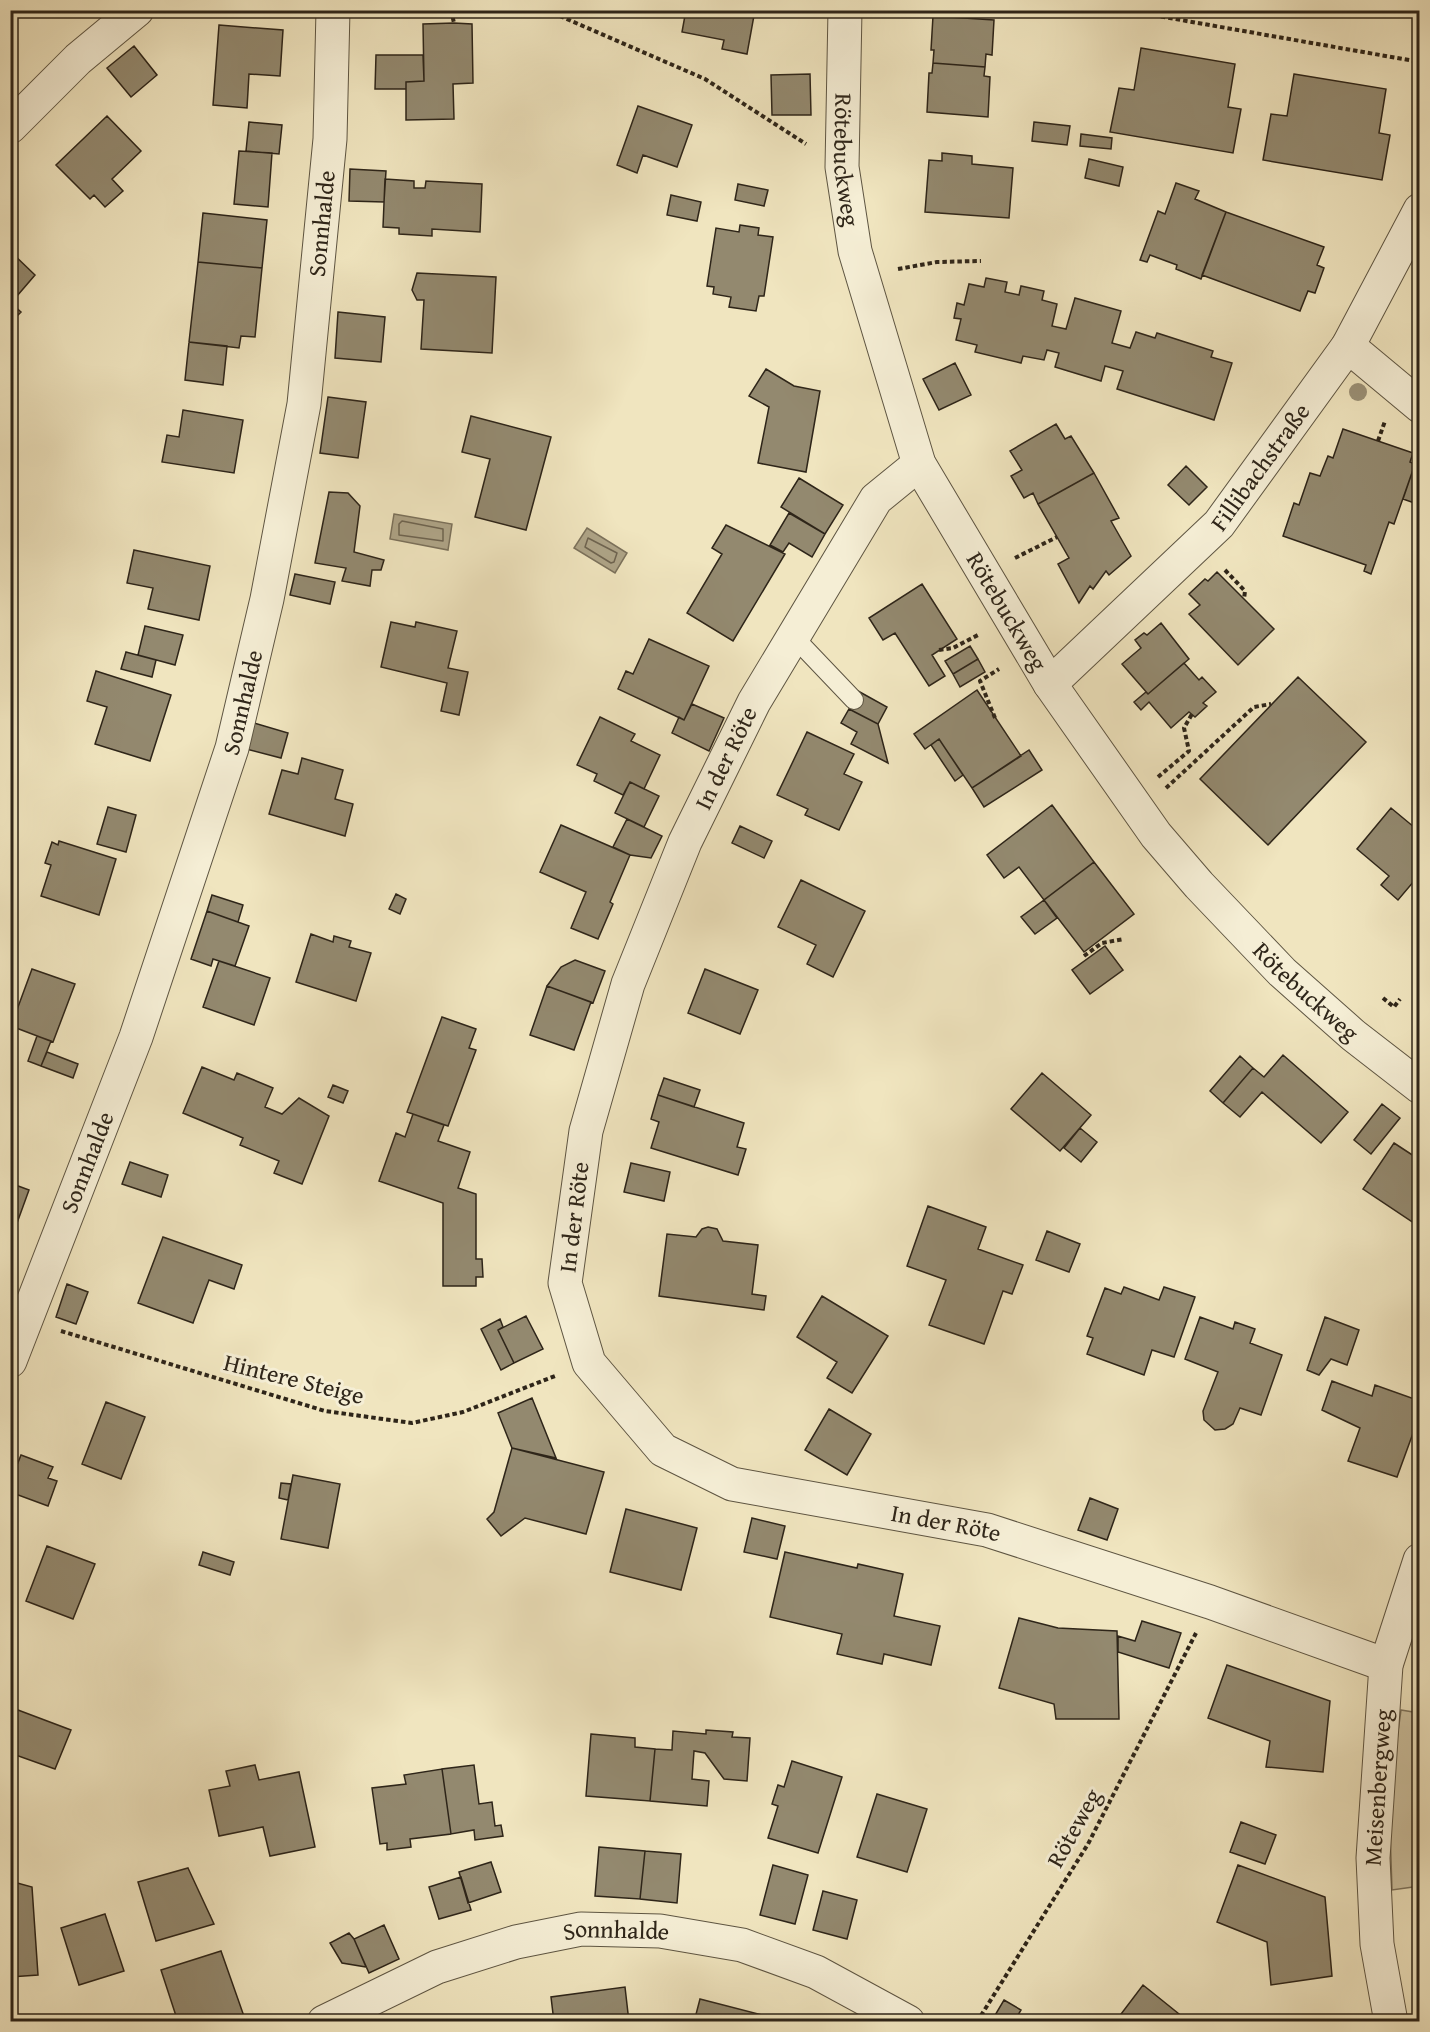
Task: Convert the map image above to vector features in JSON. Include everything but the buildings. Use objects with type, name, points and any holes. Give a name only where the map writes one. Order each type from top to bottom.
[{"type":"street","points":[[10,127],[78,58],[137,10]]},
{"type":"street","name":"Sonnhalde","points":[[10,1361],[136,1037],[232,748],[267,599],[304,404],[330,139],[333,10]]},
{"type":"street","name":"Rötebuckweg","points":[[845,10],[842,167],[855,250],[919,464],[1050,684],[1133,805],[1199,885],[1282,972],[1353,1035],[1419,1087]]},
{"type":"street","name":"Fillibachstraße","points":[[1050,684],[1219,524],[1348,346],[1419,210]]},
{"type":"street","points":[[1348,346],[1419,406]]},
{"type":"street","name":"In der Röte","points":[[919,464],[876,499],[753,702],[685,842],[628,984],[585,1131],[565,1283],[589,1363],[663,1450],[732,1484],[987,1530],[1210,1602],[1386,1665]]},
{"type":"street","name":"Meisenbergweg","points":[[1391,2022],[1377,1944],[1373,1858],[1386,1665],[1419,1560]]},
{"type":"street","name":"Sonnhalde","points":[[324,2022],[437,1966],[516,1942],[581,1929],[660,1931],[742,1945],[816,1972],[908,2022]]},
{"type":"lane","points":[[794,636],[854,700]]},
{"type":"path","points":[[451,10],[454,24]]},
{"type":"path","points":[[546,10],[705,79],[842,167]]},
{"type":"path","points":[[1124,10],[1419,62]]},
{"type":"path","points":[[862,274],[937,262],[981,261]]},
{"type":"path","points":[[985,575],[1057,537]]},
{"type":"path","points":[[939,650],[953,648],[980,634]]},
{"type":"path","points":[[995,718],[980,681],[1004,666]]},
{"type":"path","points":[[1133,805],[1254,707],[1271,705]]},
{"type":"path","points":[[1133,805],[1189,751],[1184,728],[1192,714]]},
{"type":"path","points":[[1084,956],[1102,943],[1124,939]]},
{"type":"path","points":[[1383,998],[1394,1007],[1400,999]]},
{"type":"path","name":"Hintere Steige","points":[[92,1340],[325,1410],[412,1423],[463,1412],[589,1363]]},
{"type":"path","name":"Röteweg","points":[[977,2022],[1088,1844],[1191,1645]]},
{"type":"shaded area","points":[[1401,1710],[1419,1713],[1420,1886],[1392,1890],[1389,1798]]},
{"type":"water","points":[[394,514],[452,524],[448,550],[390,539]]},
{"type":"water","points":[[587,528],[627,553],[615,573],[574,548]]}]
